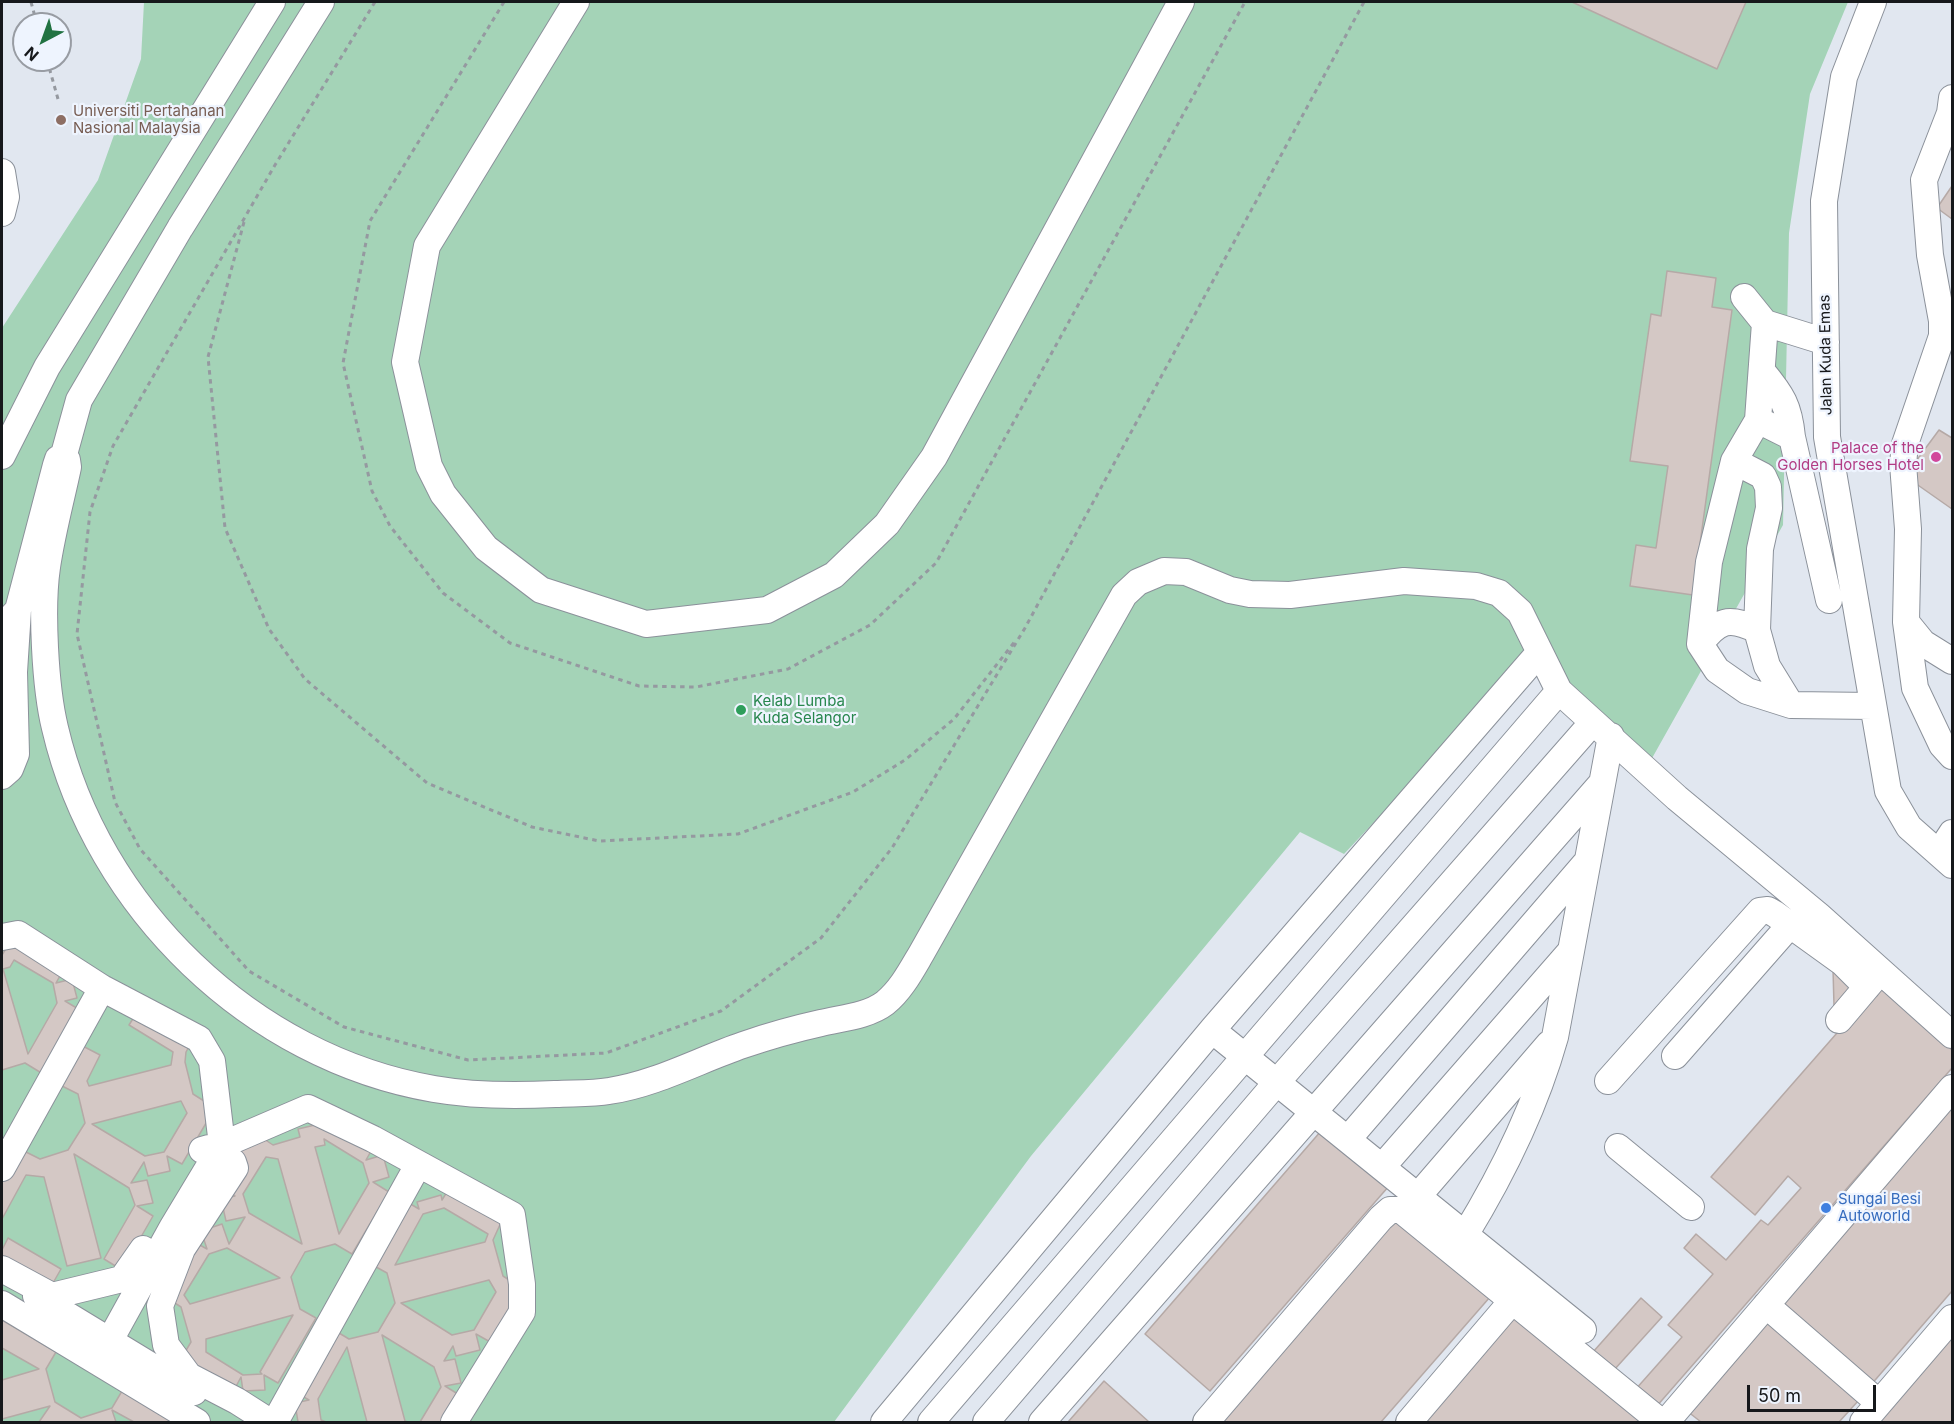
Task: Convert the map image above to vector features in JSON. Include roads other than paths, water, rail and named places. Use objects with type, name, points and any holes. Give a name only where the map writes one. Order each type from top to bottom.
[{"type":"street","points":[[2,456],[47,367],[272,2]]},
{"type":"street","points":[[63,458],[79,400],[180,228],[321,2]]},
{"type":"street","points":[[576,2],[427,246],[405,362],[429,466],[443,494],[486,548],[541,590],[646,624],[767,610],[834,575],[887,524],[934,457],[1181,2]]},
{"type":"street","name":"Jalan Kuda Emas","points":[[1873,2],[1844,77],[1824,201],[1827,437],[1888,791],[1909,827],[1948,850]]},
{"type":"street","points":[[1953,98],[1950,113],[1924,180],[1930,255],[1942,321],[1937,354],[1905,444],[1904,464],[1908,529],[1906,622],[1915,688],[1942,745],[1953,756]]},
{"type":"street","points":[[2,172],[6,197],[2,213]]},
{"type":"street","points":[[1744,297],[1766,323],[1826,342]]},
{"type":"street","points":[[1766,323],[1758,420],[1734,461],[1709,562],[1700,644],[1717,670],[1747,691],[1791,705],[1873,706]]},
{"type":"street","points":[[1762,371],[1782,395],[1790,416],[1792,437],[1829,600]]},
{"type":"street","points":[[1758,420],[1792,437]]},
{"type":"street","points":[[2,776],[10,769],[16,754],[10,619],[56,465],[58,459],[63,458]]},
{"type":"street","points":[[63,458],[67,460],[68,467],[47,569],[46,654],[55,727],[78,799],[112,868],[174,947],[213,985],[281,1034],[354,1067],[433,1089],[506,1096],[609,1091],[655,1079],[773,1034],[867,1012],[882,1005],[895,993],[921,954],[1125,595],[1148,576],[1164,570],[1186,572],[1250,594],[1290,595],[1404,581],[1476,586],[1499,593],[1520,612],[1559,691],[1677,798],[1818,915],[1873,980]]},
{"type":"street","points":[[1734,461],[1763,476],[1768,487],[1768,508],[1760,549],[1757,630],[1767,666],[1791,705]]},
{"type":"street","points":[[1700,644],[1710,631],[1722,622],[1742,623],[1757,630]]},
{"type":"street","points":[[1906,622],[1923,643],[1953,660]]},
{"type":"street","points":[[884,1422],[1212,1030],[1539,653]]},
{"type":"street","points":[[931,1422],[1247,1057],[1559,691]]},
{"type":"street","points":[[1465,1234],[1501,1177],[1546,1070],[1555,1037],[1601,784],[1602,729]]},
{"type":"street","points":[[987,1422],[1277,1082],[1602,729]]},
{"type":"street","points":[[1042,1422],[1601,784]]},
{"type":"street","points":[[1348,1140],[1586,863]]},
{"type":"street","points":[[1789,925],[1953,1035]]},
{"type":"street","points":[[1702,1050],[1789,925]]},
{"type":"street","points":[[1675,1056],[1789,925]]},
{"type":"street","points":[[1616,1085],[1789,925]]},
{"type":"street","points":[[2,937],[18,934],[102,988],[199,1039],[212,1061],[219,1149],[98,1362]]},
{"type":"street","points":[[1382,1167],[1569,953]]},
{"type":"street","points":[[1839,1020],[1873,980]]},
{"type":"street","points":[[2,1168],[102,988]]},
{"type":"street","points":[[1212,1030],[1583,1330]]},
{"type":"street","points":[[1418,1196],[1555,1037]]},
{"type":"street","points":[[1206,1422],[1390,1210],[1401,1210],[1663,1422],[1953,1088]]},
{"type":"street","points":[[2,1269],[52,1296],[122,1279],[129,1272],[200,1152],[209,1148],[219,1149],[308,1108],[512,1215],[522,1284],[522,1312],[454,1422]]},
{"type":"street","points":[[1618,1147],[1691,1207]]},
{"type":"street","points":[[219,1149],[235,1168],[178,1259],[160,1306],[166,1345],[189,1376],[237,1401],[270,1422]]},
{"type":"street","points":[[275,1422],[418,1165]]},
{"type":"street","points":[[2,1277],[110,1339],[244,1422]]},
{"type":"street","points":[[1408,1422],[1513,1300]]},
{"type":"street","points":[[2,1305],[197,1422]]},
{"type":"street","points":[[1766,1305],[1879,1403]]},
{"type":"street","points":[[1863,1422],[1953,1318]]},
{"type":"place","name":"Universiti Pertahanan Nasional Malaysia","points":[[61,120]]},
{"type":"place","name":"Palace of the Golden Horses Hotel","points":[[1936,457]]},
{"type":"place","name":"Kelab Lumba Kuda Selangor","points":[[741,710]]},
{"type":"place","name":"Sungai Besi Autoworld","points":[[1826,1208]]}]
